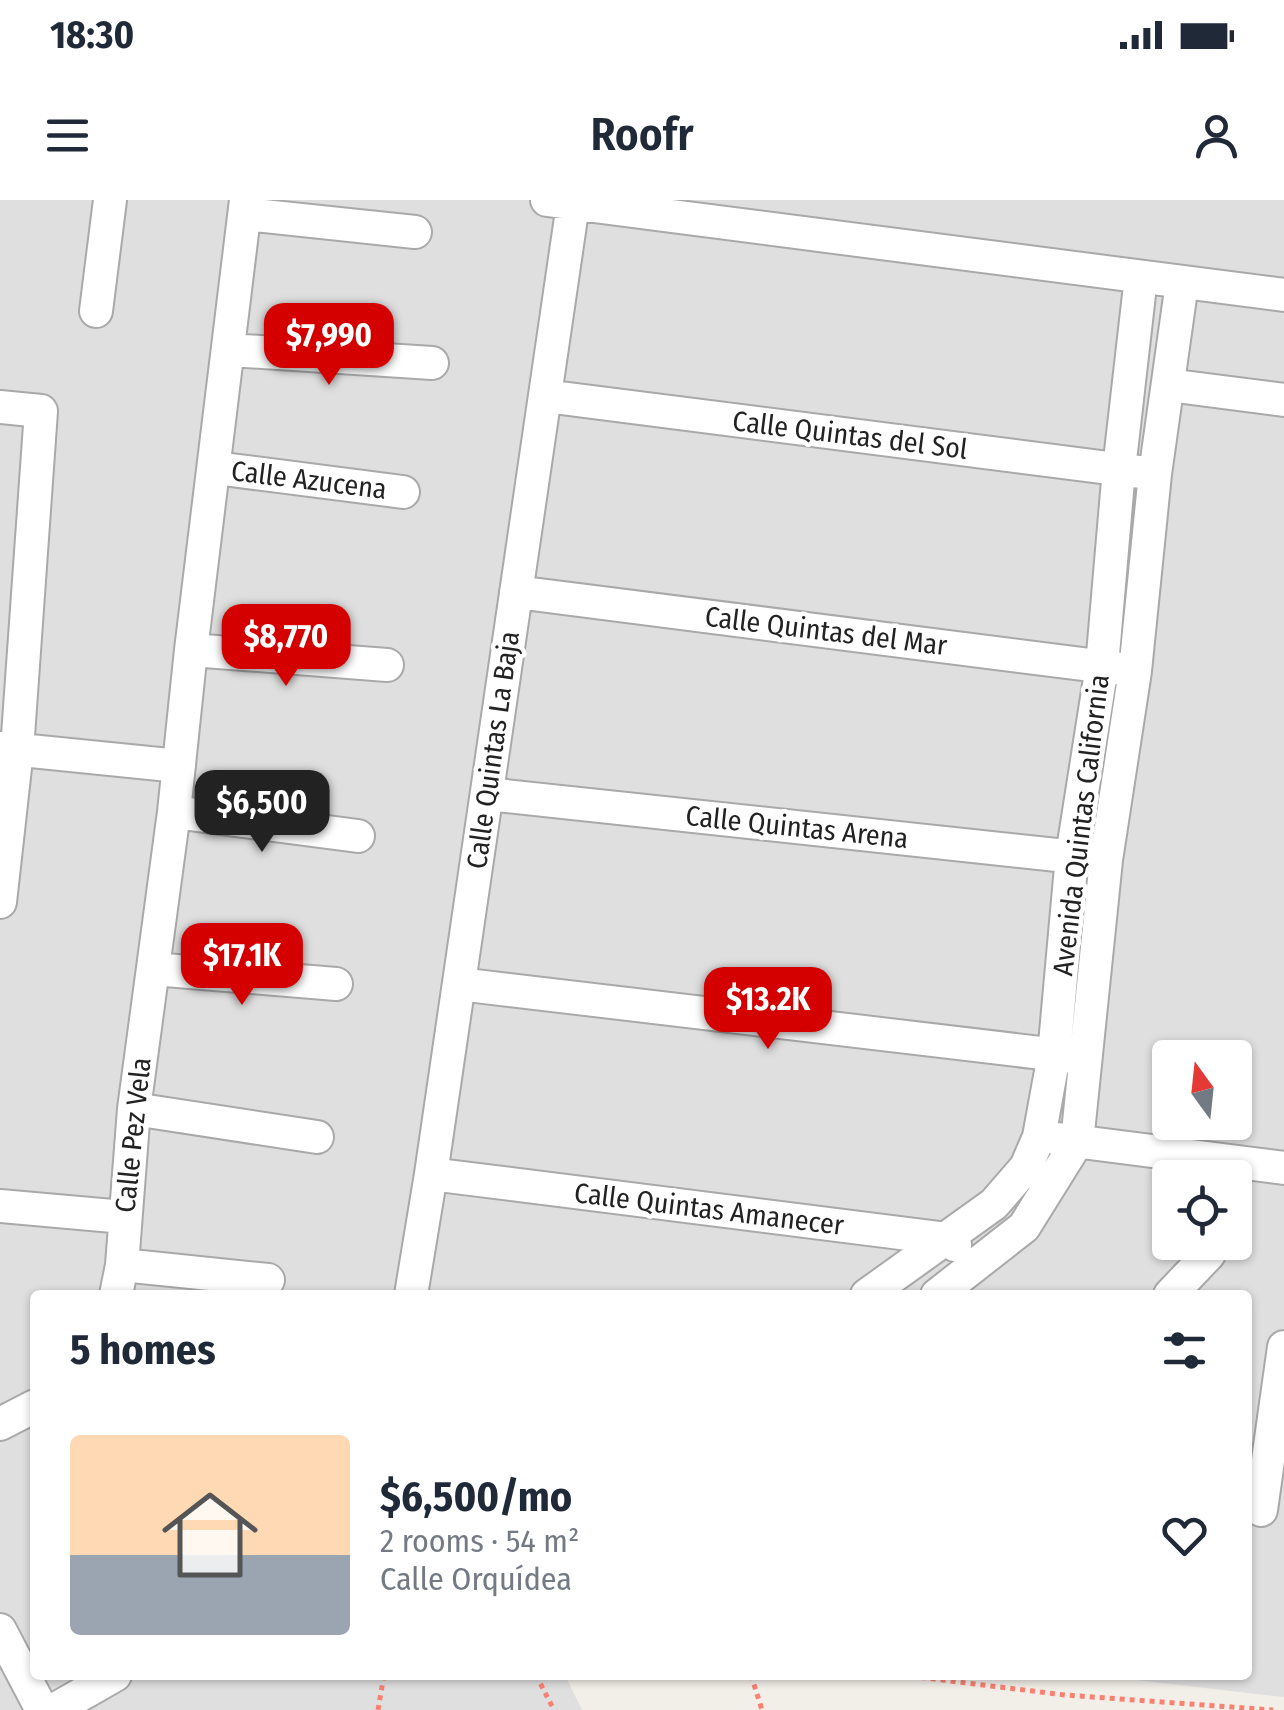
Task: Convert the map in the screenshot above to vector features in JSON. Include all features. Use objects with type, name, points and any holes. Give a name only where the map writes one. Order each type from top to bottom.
[{"type":"street","points":[[96,311],[110,200]]},
{"type":"street","points":[[560,202],[1284,295]]},
{"type":"street","name":"Calle Quintas La Baja","points":[[411,1290],[432,1174],[545,396],[560,202]]},
{"type":"street","points":[[246,207],[415,232]]},
{"type":"street","name":"Calle Pez Vela","points":[[119,1280],[134,1109],[174,812],[190,650],[246,207]]},
{"type":"street","name":"Avenida Quintas California","points":[[943,1290],[1024,1227],[1076,1142],[1070,1057],[1072,856],[1102,666],[1140,276]]},
{"type":"street","name":"Avenida Quintas California","points":[[875,1290],[994,1204],[1026,1168],[1070,1057],[1135,670],[1182,283]]},
{"type":"street","points":[[230,350],[432,363]]},
{"type":"street","points":[[1168,385],[1284,400]]},
{"type":"street","name":"Calle Quintas del Sol","points":[[545,396],[1156,474]]},
{"type":"street","points":[[0,407],[41,412],[9,749],[0,902]]},
{"type":"street","name":"Calle Azucena","points":[[215,468],[402,492]]},
{"type":"street","name":"Calle Quintas del Mar","points":[[516,592],[1135,670]]},
{"type":"street","points":[[190,650],[387,666]]},
{"type":"street","points":[[9,749],[179,766]]},
{"type":"street","name":"Calle Quintas Arena","points":[[487,794],[1106,860]]},
{"type":"street","points":[[174,812],[358,836]]},
{"type":"street","points":[[153,969],[336,984]]},
{"type":"street","points":[[459,984],[1070,1057]]},
{"type":"street","points":[[134,1109],[317,1137]]},
{"type":"street","points":[[1039,1137],[1167,1160]]},
{"type":"street","points":[[1252,1168],[1284,1168]]},
{"type":"street","name":"Calle Quintas Amanecer","points":[[432,1174],[948,1239]]},
{"type":"street","points":[[0,1206],[124,1217]]},
{"type":"street","points":[[948,1239],[977,1264]]},
{"type":"street","points":[[1175,1290],[1203,1260]]},
{"type":"street","points":[[119,1280],[268,1280]]},
{"type":"street","points":[[1264,1510],[1284,1347]]},
{"type":"street","points":[[0,1424],[30,1409]]},
{"type":"street","points":[[0,1630],[42,1710]]},
{"type":"street","points":[[54,1710],[106,1680]]},
{"type":"path","points":[[378,1710],[383,1680]]},
{"type":"path","points":[[539,1680],[554,1710]]},
{"type":"path","points":[[753,1680],[762,1710]]},
{"type":"path","points":[[942,1680],[1066,1695],[1273,1710]]},
{"type":"shaded area","points":[[0,200],[1284,200],[1284,1697],[1136,1680],[1252,1680],[1252,1290],[30,1290],[30,1680],[567,1680],[582,1710],[0,1710]]}]
